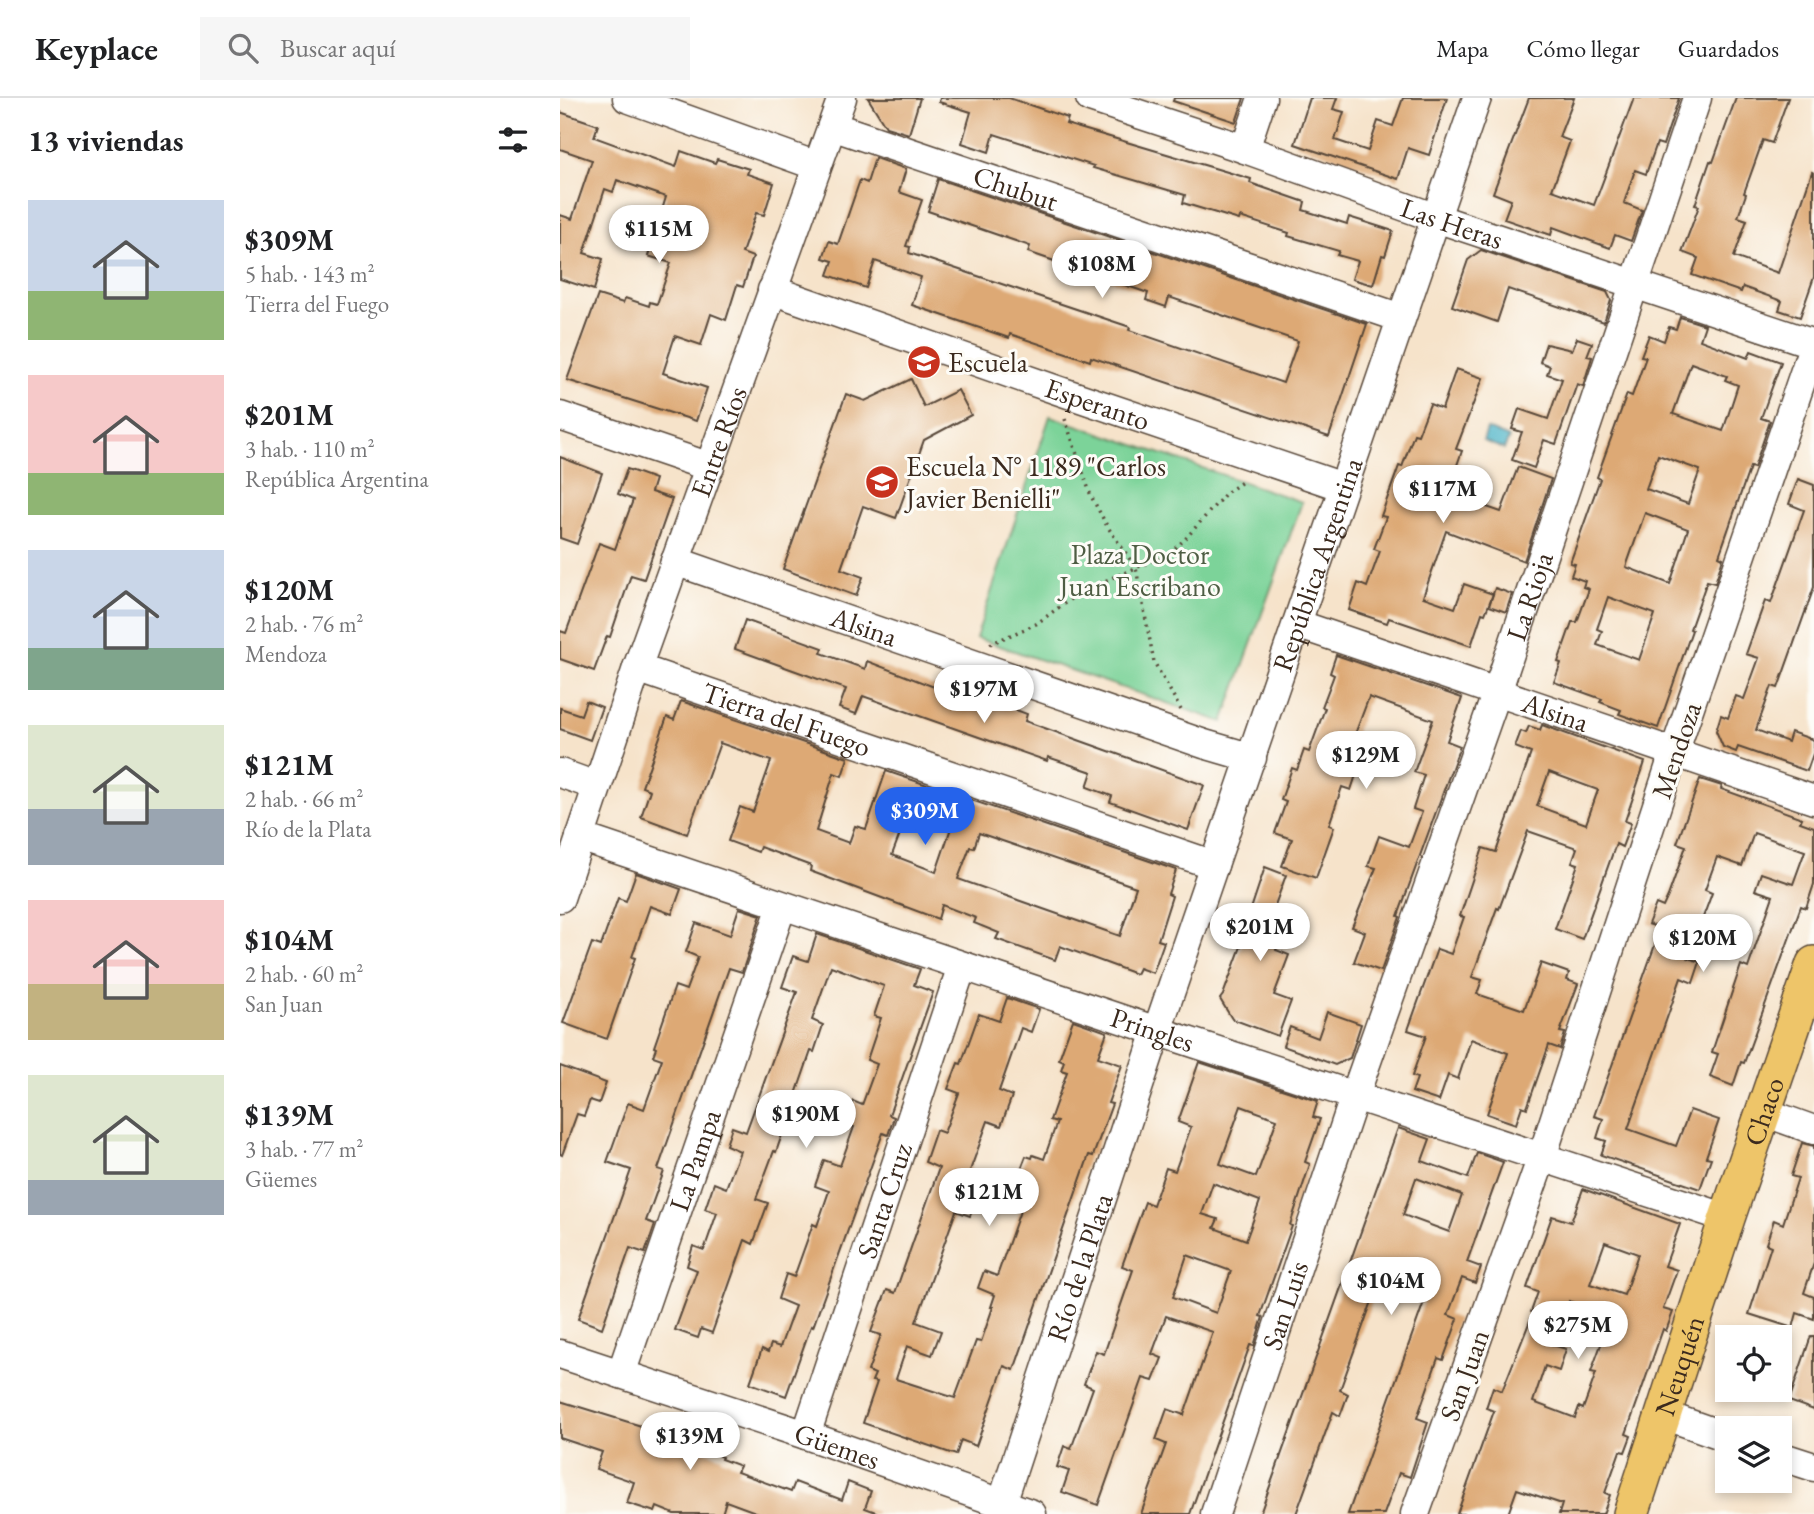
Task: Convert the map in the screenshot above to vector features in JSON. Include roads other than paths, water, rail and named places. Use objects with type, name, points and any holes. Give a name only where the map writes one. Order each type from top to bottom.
[{"type":"main road","name":"Chaco","points":[[1727,1218],[1814,964]]},
{"type":"main road","name":"Neuquén","points":[[1631,1514],[1727,1218]]},
{"type":"street","points":[[627,98],[817,166]]},
{"type":"street","name":"Entre Ríos","points":[[560,898],[637,668],[842,98]]},
{"type":"street","name":"Las Heras","points":[[1090,98],[1245,149],[1436,218],[1814,344]]},
{"type":"street","points":[[1245,149],[1262,98]]},
{"type":"street","name":"República Argentina","points":[[1157,1031],[1477,98]]},
{"type":"street","name":"La Rioja","points":[[1355,1094],[1497,692],[1697,98]]},
{"type":"street","name":"Chubut","points":[[832,126],[1401,318]]},
{"type":"street","name":"Esperanto","points":[[772,290],[1343,487]]},
{"type":"street","name":"Mendoza","points":[[1542,1157],[1674,753],[1814,344]]},
{"type":"street","points":[[560,416],[710,467]]},
{"type":"street","name":"Alsina","points":[[676,561],[1204,744],[1252,758]]},
{"type":"street","name":"Alsina","points":[[1297,624],[1814,800]]},
{"type":"street","name":"Tierra del Fuego","points":[[637,668],[1214,864]]},
{"type":"street","points":[[560,774],[597,786]]},
{"type":"street","name":"Pringles","points":[[580,837],[1157,1031],[1727,1218]]},
{"type":"street","name":"La Pampa","points":[[621,1374],[782,906]]},
{"type":"street","name":"Santa Cruz","points":[[806,1435],[962,966]]},
{"type":"street","name":"Río de la Plata","points":[[1002,1503],[1157,1031]]},
{"type":"street","name":"San Luis","points":[[1215,1514],[1355,1094]]},
{"type":"street","points":[[1764,1112],[1814,1129]]},
{"type":"street","name":"San Juan","points":[[1415,1514],[1542,1157]]},
{"type":"street","name":"Güemes","points":[[560,1354],[806,1435],[1030,1514]]},
{"type":"street","points":[[1664,1415],[1715,1433]]},
{"type":"street","points":[[1792,1459],[1814,1467]]},
{"type":"water","points":[[1487,429],[1509,438],[1504,449],[1483,441]]},
{"type":"place","name":"Escuela","points":[[924,362]]},
{"type":"place","name":"Escuela N° 1189 \"Carlos Javier Benielli\"","points":[[882,482]]},
{"type":"park label","name":"Plaza Doctor Juan Escribano","points":[[1140,570]]}]
